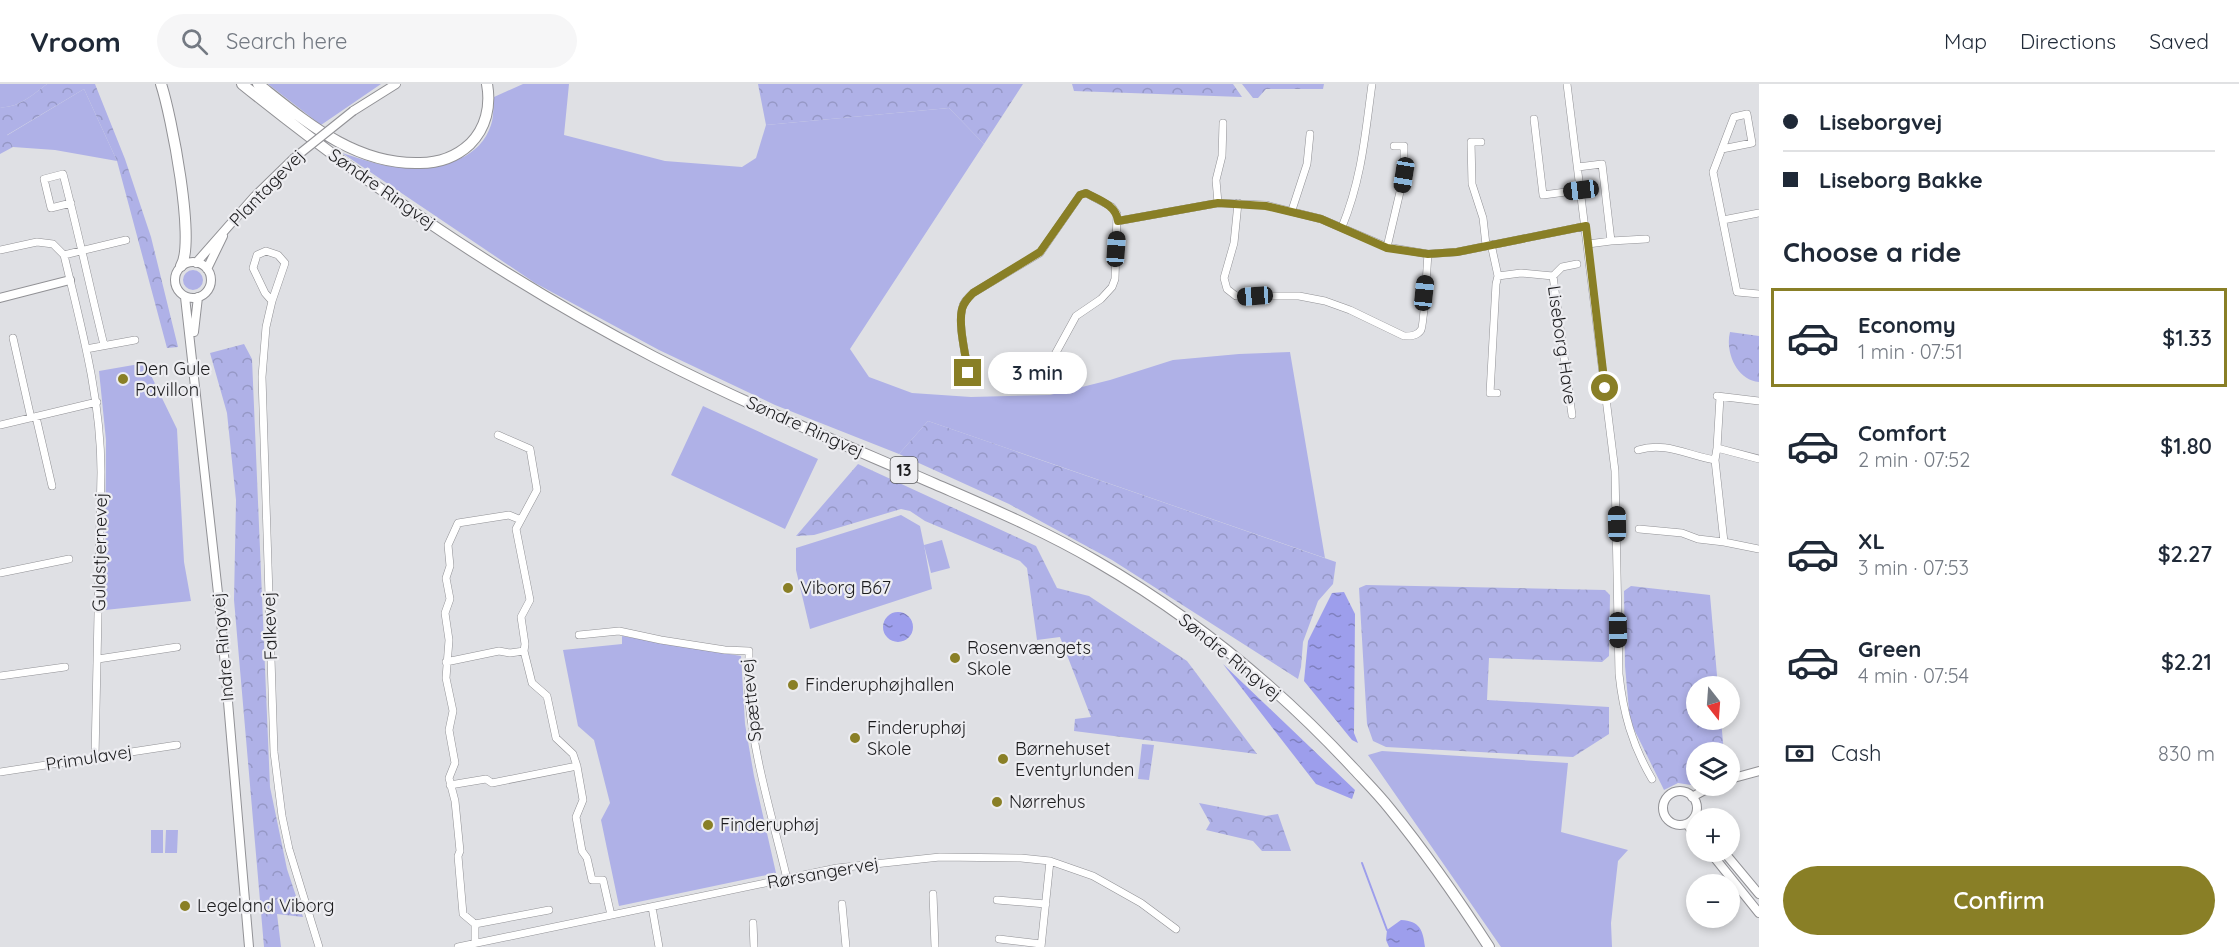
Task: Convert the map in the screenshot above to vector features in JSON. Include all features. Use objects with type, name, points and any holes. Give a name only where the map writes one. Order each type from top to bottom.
[{"type":"main road","points":[[161,84],[175,136],[179,167],[186,243],[185,257],[181,266]]},
{"type":"main road","name":"Søndre Ringvej","points":[[242,84],[395,200],[475,254],[566,309],[656,358],[761,408],[1017,520],[1096,561],[1173,612],[1250,669],[1332,746],[1388,806],[1447,883],[1489,947]]},
{"type":"main road","points":[[258,84],[327,136],[350,149],[381,159],[414,164],[447,159],[470,143],[482,128],[488,110],[487,84]]},
{"type":"street","name":"Plantagevej","points":[[196,262],[255,196],[293,159],[353,111],[396,84]]},
{"type":"street","points":[[1342,227],[1359,177],[1372,84]]},
{"type":"street","points":[[1568,84],[1615,471],[1619,674],[1622,704],[1636,749],[1652,779]]},
{"type":"street","points":[[1722,149],[1756,142],[1747,114],[1734,117],[1713,172],[1737,292],[1759,294]]},
{"type":"street","points":[[1534,119],[1543,195],[1581,190]]},
{"type":"street","points":[[1218,203],[1216,180],[1222,156],[1223,123]]},
{"type":"street","points":[[1292,210],[1307,164],[1310,134]]},
{"type":"street","points":[[1481,142],[1471,142],[1472,184],[1498,276],[1490,393],[1497,393]]},
{"type":"street","points":[[1387,248],[1404,175],[1404,146],[1394,146]]},
{"type":"street","points":[[1578,167],[1602,164],[1611,241]]},
{"type":"street","points":[[71,203],[51,208],[44,179],[63,174],[71,203],[104,345]]},
{"type":"street","points":[[968,373],[961,320],[962,307],[973,293],[1040,252],[1080,195],[1086,193],[1112,207],[1117,214],[1114,279],[1112,287],[1101,299],[1085,308],[1070,324],[1047,369],[1060,376]]},
{"type":"street","points":[[1118,221],[1218,203],[1238,203],[1292,210],[1342,227],[1387,248],[1428,254],[1457,252],[1586,226]]},
{"type":"street","points":[[1238,203],[1234,243],[1224,278],[1227,289],[1236,296],[1299,296],[1325,301],[1350,310],[1404,336],[1414,335],[1422,329],[1425,322],[1424,293],[1428,254]]},
{"type":"street","points":[[1723,220],[1759,213]]},
{"type":"street","name":"Plantagevej","points":[[207,269],[226,230]]},
{"type":"street","points":[[1588,244],[1646,239]]},
{"type":"street","points":[[0,250],[37,242],[53,244],[64,255],[126,240]]},
{"type":"street","name":"Falkevej","points":[[272,300],[265,293],[253,268],[257,255],[266,251],[278,255],[285,264],[272,300],[266,327],[262,377],[273,752],[289,849],[319,947]]},
{"type":"street","name":"Guldstjernevej","points":[[64,255],[97,402],[101,449],[95,757]]},
{"type":"street","points":[[196,262],[207,269],[210,285],[206,293],[198,297],[185,297],[177,290],[175,280],[181,266],[196,262]]},
{"type":"street","name":"Liseborg Have","points":[[1553,276],[1562,267],[1577,264]]},
{"type":"street","name":"Liseborg Have","points":[[1498,276],[1521,273],[1553,276]]},
{"type":"street","name":"Liseborg Have","points":[[1553,276],[1572,415]]},
{"type":"street","points":[[0,298],[70,280]]},
{"type":"street","name":"Indre Ringvej","points":[[185,297],[221,620],[249,947]]},
{"type":"street","name":"Indre Ringvej","points":[[192,347],[198,297]]},
{"type":"street","points":[[13,338],[52,486]]},
{"type":"street","points":[[86,349],[135,340]]},
{"type":"street","points":[[1724,542],[1714,460],[1717,448],[1718,397],[1759,401]]},
{"type":"street","points":[[0,425],[97,402]]},
{"type":"street","points":[[498,435],[530,449],[537,490],[516,529],[530,600],[521,617],[524,651],[532,683],[548,696],[556,738],[573,754],[577,766],[583,800],[576,817],[582,851],[587,858],[592,880],[603,880],[611,915]]},
{"type":"street","points":[[1638,450],[1669,448],[1714,460]]},
{"type":"street","points":[[1717,448],[1759,459]]},
{"type":"street","points":[[521,520],[509,515],[458,523],[448,545],[450,566],[446,578],[450,599],[445,613],[449,640],[446,678],[453,711],[449,730],[455,763],[449,777],[460,851],[458,856],[463,915],[475,924],[549,910]]},
{"type":"street","points":[[1639,529],[1682,533],[1759,549]]},
{"type":"street","points":[[0,573],[69,560]]},
{"type":"street","name":"Spættevej","points":[[579,635],[619,631],[661,640],[749,651],[749,700],[753,732],[762,779],[787,879]]},
{"type":"street","points":[[98,659],[177,647]]},
{"type":"street","points":[[446,662],[499,651],[510,653],[524,651]]},
{"type":"street","points":[[0,676],[65,667]]},
{"type":"street","name":"Primulavej","points":[[0,772],[177,745]]},
{"type":"street","points":[[450,785],[486,779],[492,783],[577,766]]},
{"type":"street","points":[[1740,776],[1759,771]]},
{"type":"street","points":[[1686,824],[1678,825],[1666,816],[1664,807],[1668,797],[1677,792],[1688,794],[1697,808]]},
{"type":"street","name":"Rørsangervej","points":[[458,947],[837,868],[940,857],[1021,858],[1050,861],[1093,876],[1141,903],[1176,929]]},
{"type":"street","points":[[999,939],[1042,946],[1050,861]]},
{"type":"street","points":[[1718,862],[1759,912]]},
{"type":"street","points":[[1732,862],[1759,894]]},
{"type":"street","points":[[933,894],[935,947]]},
{"type":"street","points":[[997,900],[1046,904]]},
{"type":"street","points":[[842,904],[846,947]]},
{"type":"street","points":[[652,907],[659,947]]},
{"type":"street","points":[[753,923],[754,947]]},
{"type":"street","points":[[475,924],[475,943]]},
{"type":"green space","points":[[0,84],[47,84],[13,106],[0,107]]},
{"type":"green space","points":[[47,84],[95,84],[125,159],[151,237],[178,347],[167,348],[117,161],[84,89],[7,135],[13,147],[0,154],[0,107],[13,106]]},
{"type":"green space","points":[[268,84],[381,84],[321,125]]},
{"type":"green space","points":[[523,84],[569,84],[564,135],[665,161],[742,167],[756,158],[766,125],[949,108],[984,144],[850,349],[869,377],[912,393],[971,397],[1050,395],[1110,380],[1173,360],[1290,352],[1325,558],[928,421],[899,454],[775,405],[659,350],[535,283],[342,153],[378,164],[398,167],[430,167],[446,164],[474,150],[484,139],[492,122],[494,97]]},
{"type":"green space","points":[[758,84],[1023,84],[984,144],[949,108],[766,125]]},
{"type":"green space","points":[[1072,84],[1233,84],[1242,97],[1074,91]]},
{"type":"green space","points":[[1242,84],[1324,84],[1323,89],[1266,89],[1258,98],[1253,98]]},
{"type":"green space","points":[[84,89],[117,161],[55,150],[13,147],[6,136]]},
{"type":"green space","points":[[189,270],[197,270],[203,276],[203,284],[197,290],[189,290],[183,284],[183,276]]},
{"type":"green space","points":[[1730,332],[1759,336],[1759,382],[1744,376],[1738,370],[1729,348]]},
{"type":"green space","points":[[244,344],[252,359],[270,787],[287,869],[303,917],[277,914],[281,947],[264,947],[234,600],[236,500],[227,413],[210,353]]},
{"type":"green space","points":[[145,363],[177,429],[184,562],[191,601],[105,610],[106,440],[99,371]]},
{"type":"green space","points":[[703,406],[818,459],[785,529],[671,475]]},
{"type":"green space","points":[[928,421],[1336,562],[1333,584],[1318,601],[1303,642],[1298,679],[1112,560],[1009,504],[899,454]]},
{"type":"green space","points":[[858,464],[1036,546],[1057,588],[1089,596],[1187,661],[1257,754],[1074,731],[1075,719],[1091,717],[1060,637],[1037,640],[1027,568],[1020,561],[901,509],[814,535],[796,536]]},
{"type":"green space","points":[[901,515],[920,526],[932,589],[810,629],[796,570],[796,548]]},
{"type":"green space","points":[[942,540],[950,568],[931,573],[924,545]]},
{"type":"green space","points":[[1366,585],[1605,590],[1610,595],[1609,656],[1602,662],[1489,658],[1487,700],[1609,707],[1609,734],[1573,757],[1386,747],[1373,741],[1367,724],[1359,588]]},
{"type":"green space","points":[[1631,586],[1710,595],[1717,676],[1686,676],[1686,730],[1722,730],[1723,742],[1686,742],[1686,784],[1678,783],[1664,790],[1630,721],[1625,666],[1624,591]]},
{"type":"green space","points":[[622,636],[741,656],[745,724],[776,873],[619,906],[601,820],[610,803],[594,740],[578,726],[563,650],[622,644]]},
{"type":"green space","points":[[1142,744],[1154,745],[1149,780],[1138,779]]},
{"type":"green space","points":[[1382,751],[1568,763],[1561,832],[1628,850],[1618,861],[1611,923],[1612,947],[1501,947],[1368,755]]},
{"type":"green space","points":[[1199,803],[1266,816],[1278,814],[1291,851],[1262,851],[1253,841],[1206,830],[1210,823]]},
{"type":"green space","points":[[151,830],[163,830],[163,853],[151,853]]},
{"type":"green space","points":[[166,830],[178,830],[177,853],[165,853]]},
{"type":"water","points":[[1344,592],[1355,614],[1354,733],[1358,743],[1352,740],[1304,681],[1308,641],[1332,593]]},
{"type":"water","points":[[898,612],[909,616],[913,627],[909,638],[898,642],[887,638],[883,627],[887,616]]},
{"type":"water","points":[[1223,664],[1355,790],[1352,799],[1316,784]]},
{"type":"water","points":[[1401,920],[1416,924],[1423,936],[1425,947],[1389,947],[1386,940],[1387,930]]},
{"type":"waterway","points":[[1362,863],[1387,930]]},
{"type":"place","name":"Den Gule Pavillon","points":[[123,379]]},
{"type":"place","name":"Viborg B67","points":[[788,588]]},
{"type":"place","name":"Rosenvængets Skole","points":[[955,658]]},
{"type":"place","name":"Finderuphøjhallen","points":[[793,685]]},
{"type":"place","name":"Finderuphøj Skole","points":[[855,738]]},
{"type":"place","name":"Børnehuset Eventyrlunden","points":[[1003,759]]},
{"type":"place","name":"Nørrehus","points":[[997,802]]},
{"type":"place","name":"Finderuphøj","points":[[708,825]]},
{"type":"place","name":"Legeland Viborg","points":[[185,906]]},
{"type":"route","points":[[968,373],[961,320],[962,307],[966,300],[973,293],[1040,252],[1080,195],[1086,193],[1112,207],[1117,214],[1118,221],[1197,206],[1238,203],[1292,210],[1342,227],[1387,248],[1428,254],[1457,252],[1586,226],[1605,388]]}]
